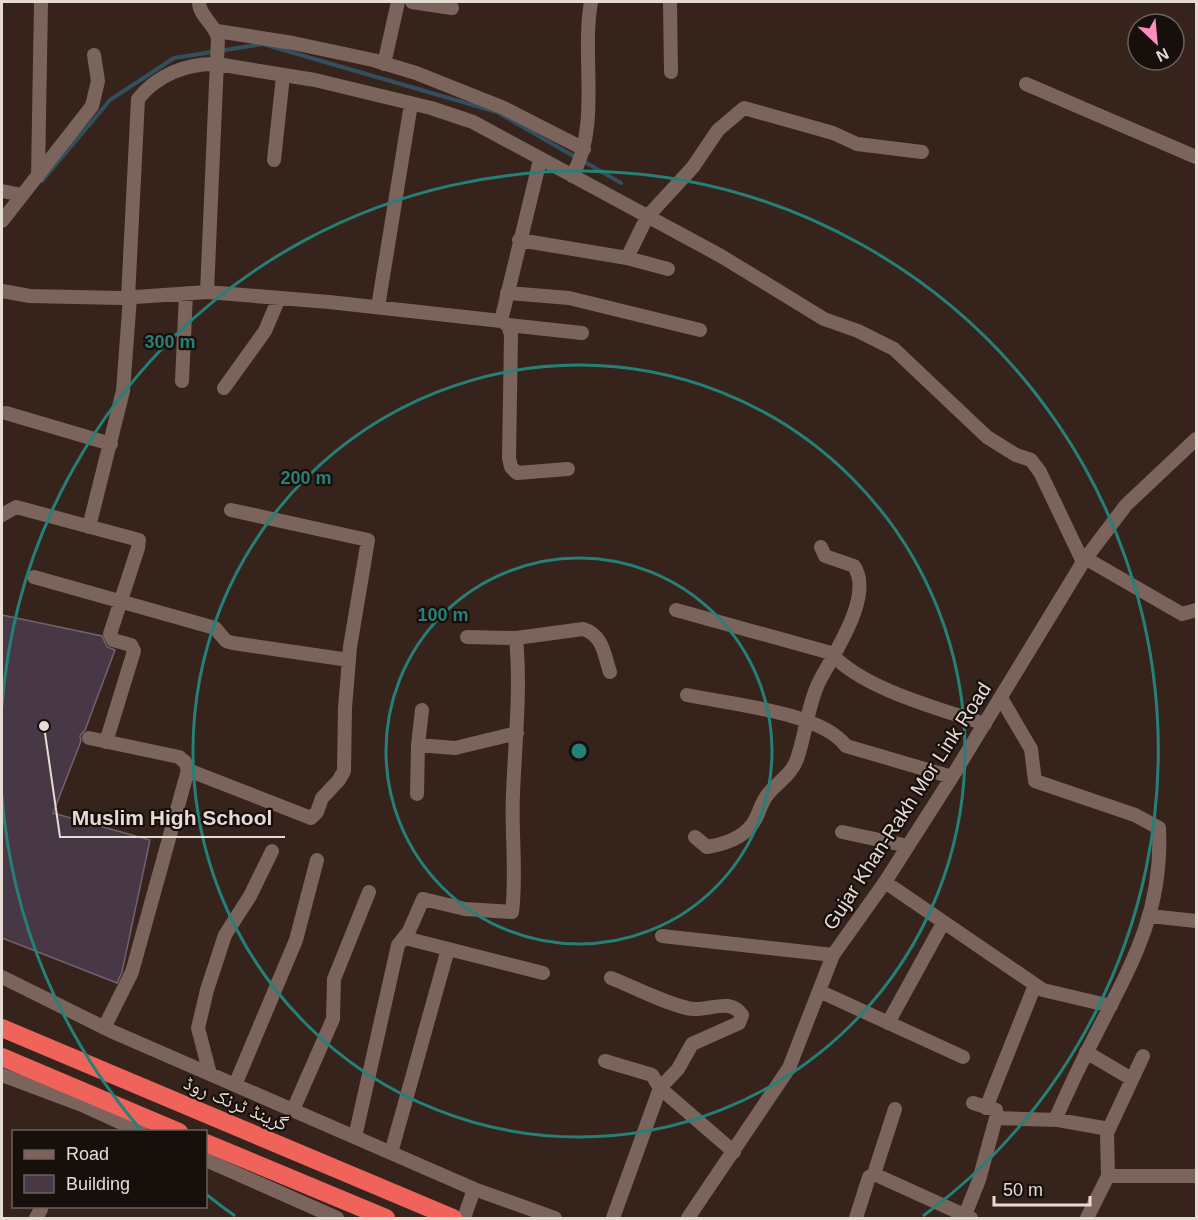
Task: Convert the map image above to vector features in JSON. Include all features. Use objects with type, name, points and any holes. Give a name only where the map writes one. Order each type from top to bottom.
[{"type":"highway","name":"گرینڈ ٹرنک روڈ","points":[[2,1028],[453,1218]]},
{"type":"highway","points":[[2,1057],[177,1130]]},
{"type":"highway","points":[[207,1143],[386,1218]]},
{"type":"street","points":[[38,176],[40,2]]},
{"type":"street","points":[[199,2],[199,9],[217,36],[207,292]]},
{"type":"street","points":[[384,64],[398,2]]},
{"type":"street","points":[[412,2],[452,8]]},
{"type":"street","points":[[574,172],[584,151],[587,37],[591,2]]},
{"type":"street","points":[[670,2],[671,72]]},
{"type":"street","points":[[217,36],[293,43],[384,64],[504,108],[584,151]]},
{"type":"street","points":[[2,221],[92,106],[98,81],[94,55]]},
{"type":"street","points":[[89,527],[123,391],[138,99],[159,80],[181,68],[217,62],[254,68],[283,76],[315,80],[411,104],[444,108],[540,160],[574,172],[721,256],[824,319],[858,331],[894,349],[987,437],[1016,455],[1031,460],[1040,472],[1084,560],[1182,614],[1197,610]]},
{"type":"street","points":[[273,160],[283,76]]},
{"type":"street","points":[[1026,84],[1197,157]]},
{"type":"street","points":[[444,108],[449,89]]},
{"type":"street","points":[[378,307],[411,104]]},
{"type":"street","points":[[627,258],[649,215],[693,168],[718,130],[744,108],[833,133],[857,144],[922,152]]},
{"type":"street","points":[[540,160],[507,292],[504,323],[511,335],[509,458],[511,467],[517,473],[568,469]]},
{"type":"street","points":[[2,191],[22,195]]},
{"type":"street","points":[[519,240],[627,258],[668,269]]},
{"type":"street","points":[[2,291],[30,296],[129,298],[207,292],[378,307],[582,333]]},
{"type":"street","points":[[507,292],[569,298],[700,330]]},
{"type":"street","points":[[182,381],[186,294]]},
{"type":"street","points":[[224,388],[265,331],[279,298]]},
{"type":"street","points":[[6,413],[111,444]]},
{"type":"street","name":"Gujar Khan-Rakh Mor Link Road","points":[[688,1218],[789,1068],[833,955],[885,882],[986,724],[1084,560],[1126,505],[1197,439]]},
{"type":"street","points":[[2,515],[16,507],[139,540],[110,634],[113,640],[131,645],[134,651],[106,742]]},
{"type":"street","points":[[188,770],[310,818],[317,812],[322,798],[344,771],[349,660],[368,540],[231,510]]},
{"type":"street","points":[[695,837],[707,847],[723,844],[742,834],[752,825],[766,796],[794,766],[820,680],[834,657],[858,600],[859,579],[854,566],[825,556],[821,547]]},
{"type":"street","points":[[34,577],[215,628],[232,644],[349,660]]},
{"type":"street","points":[[676,610],[831,653],[840,664],[899,695],[986,724]]},
{"type":"street","points":[[467,637],[516,638],[583,629],[592,632],[599,639],[609,672]]},
{"type":"street","points":[[355,1137],[398,945],[405,938],[423,899],[465,909],[512,912],[514,892],[513,795],[519,687],[516,638]]},
{"type":"street","points":[[687,695],[807,721],[834,732],[846,746],[952,777]]},
{"type":"street","points":[[1001,698],[1031,749],[1035,781],[1135,815],[1159,828],[1161,860],[1150,916],[1132,966],[1086,1052],[1054,1120]]},
{"type":"street","points":[[417,794],[418,746],[422,710]]},
{"type":"street","points":[[418,746],[455,748],[517,733]]},
{"type":"street","points":[[89,738],[179,757],[185,762],[188,770],[132,972],[104,1028]]},
{"type":"street","points":[[842,832],[908,846]]},
{"type":"street","points":[[210,1074],[198,1028],[207,990],[225,935],[250,896],[272,851]]},
{"type":"street","points":[[235,1085],[296,940],[317,860]]},
{"type":"street","points":[[885,882],[1035,984],[1054,993],[1111,1005]]},
{"type":"street","points":[[293,1110],[333,1019],[334,979],[369,892]]},
{"type":"street","points":[[1150,916],[1197,921]]},
{"type":"street","points":[[888,1023],[943,923]]},
{"type":"street","points":[[662,936],[833,955]]},
{"type":"street","points":[[405,938],[543,973]]},
{"type":"street","points":[[391,1153],[448,949]]},
{"type":"street","points":[[2,977],[104,1028],[474,1189],[555,1218]]},
{"type":"street","points":[[611,978],[688,1008],[728,1005],[742,1015],[739,1023],[733,1027],[692,1044],[678,1069],[660,1088],[614,1218]]},
{"type":"street","points":[[874,1174],[968,1217],[979,1180],[985,1110],[1035,984]]},
{"type":"street","points":[[819,992],[963,1057]]},
{"type":"street","points":[[1086,1052],[1131,1078]]},
{"type":"street","points":[[1090,1218],[1108,1176],[1106,1155],[1108,1129],[1143,1056]]},
{"type":"street","points":[[605,1061],[652,1075],[660,1088],[734,1152]]},
{"type":"street","points":[[2,1075],[82,1105],[139,1130]]},
{"type":"street","points":[[856,1218],[869,1177],[874,1174],[895,1109]]},
{"type":"street","points":[[985,1110],[1108,1129]]},
{"type":"street","points":[[207,1160],[337,1218]]},
{"type":"street","points":[[1108,1176],[1197,1176]]},
{"type":"street","points":[[464,1218],[474,1189]]},
{"type":"building","points":[[2,615],[102,636],[107,647],[115,650],[85,730],[80,736],[81,741],[53,813],[150,840],[122,972],[117,983],[2,938]]},
{"type":"waterway","points":[[42,181],[110,100],[174,58],[263,44],[497,112],[577,158]]},
{"type":"waterway","points":[[583,161],[621,183]]},
{"type":"place","name":"Muslim High School","points":[[44,726]]}]
